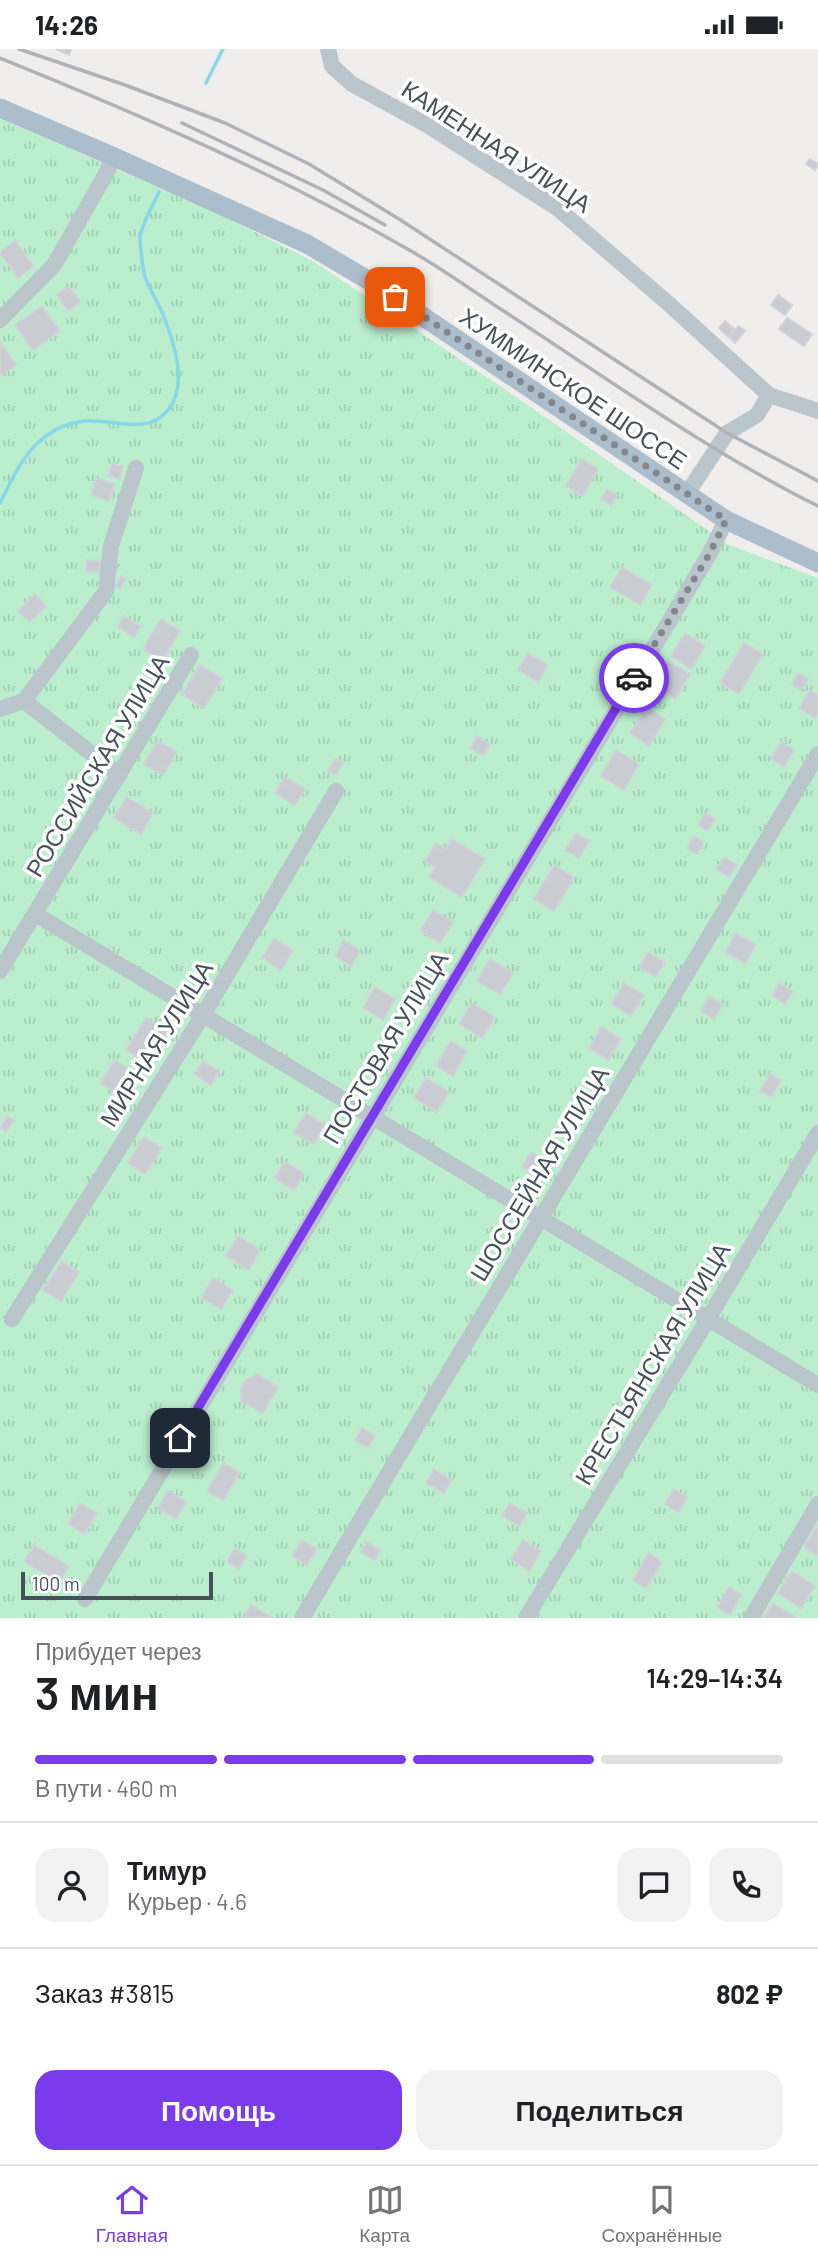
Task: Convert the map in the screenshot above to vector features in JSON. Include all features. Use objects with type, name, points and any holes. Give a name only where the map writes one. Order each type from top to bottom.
[{"type":"main road","name":"ХУММИНСКОЕ ШОССЕ","points":[[0,109],[113,156],[307,244],[373,283],[726,520],[818,563]]},
{"type":"street","name":"КАМЕННАЯ УЛИЦА","points":[[328,49],[332,66],[352,84],[426,125],[557,208],[769,395]]},
{"type":"street","points":[[0,320],[54,264],[108,170],[113,156]]},
{"type":"street","points":[[686,495],[727,433],[757,415],[769,395],[818,411]]},
{"type":"street","points":[[0,709],[24,701],[106,590],[111,546],[136,468]]},
{"type":"street","name":"ПОСТОВАЯ УЛИЦА","points":[[85,1599],[371,1116],[710,553],[726,520]]},
{"type":"street","name":"РОССИЙСКАЯ УЛИЦА","points":[[0,971],[191,655]]},
{"type":"street","points":[[24,701],[119,775]]},
{"type":"street","name":"ШОССЕЙНАЯ УЛИЦА","points":[[302,1618],[818,754]]},
{"type":"street","name":"МИРНАЯ УЛИЦА","points":[[12,1319],[204,1015],[336,790]]},
{"type":"street","points":[[35,914],[818,1385]]},
{"type":"street","name":"КРЕСТЬЯНСКАЯ УЛИЦА","points":[[526,1618],[818,1133]]},
{"type":"street","points":[[751,1618],[818,1504]]},
{"type":"green space","points":[[0,118],[221,215],[313,261],[509,392],[729,545],[818,578],[818,1618],[0,1618]]},
{"type":"building","points":[[56,49],[71,49],[69,55]]},
{"type":"building","points":[[810,159],[818,164],[815,170],[806,164]]},
{"type":"building","points":[[15,240],[33,266],[18,278],[0,253]]},
{"type":"building","points":[[69,286],[80,302],[68,311],[56,294]]},
{"type":"building","points":[[778,295],[792,305],[785,315],[771,305]]},
{"type":"building","points":[[42,306],[60,331],[33,350],[15,325]]},
{"type":"building","points":[[787,318],[812,334],[804,346],[779,329]]},
{"type":"building","points":[[725,321],[734,329],[728,337],[719,328]]},
{"type":"building","points":[[739,326],[745,331],[735,343],[729,337]]},
{"type":"building","points":[[0,342],[16,365],[2,375],[0,373]]},
{"type":"building","points":[[582,459],[598,469],[582,496],[566,486]]},
{"type":"building","points":[[112,463],[123,467],[119,479],[108,476]]},
{"type":"building","points":[[96,478],[114,484],[109,501],[91,495]]},
{"type":"building","points":[[607,489],[617,495],[611,505],[601,499]]},
{"type":"building","points":[[87,560],[100,561],[99,572],[86,571]]},
{"type":"building","points":[[622,567],[652,585],[640,605],[610,587]]},
{"type":"building","points":[[121,576],[126,579],[120,588],[115,586]]},
{"type":"building","points":[[35,594],[46,606],[30,622],[18,611]]},
{"type":"building","points":[[124,616],[141,626],[134,637],[118,627]]},
{"type":"building","points":[[161,619],[180,631],[162,661],[143,649]]},
{"type":"building","points":[[685,633],[705,646],[691,669],[671,656]]},
{"type":"building","points":[[744,643],[763,654],[739,694],[720,683]]},
{"type":"building","points":[[528,653],[548,665],[538,682],[518,670]]},
{"type":"building","points":[[667,660],[690,674],[675,699],[652,685]]},
{"type":"building","points":[[200,665],[222,678],[204,708],[182,694]]},
{"type":"building","points":[[798,673],[808,679],[801,690],[792,684]]},
{"type":"building","points":[[810,690],[818,695],[818,714],[815,718],[799,708]]},
{"type":"building","points":[[646,707],[665,719],[649,746],[630,733]]},
{"type":"building","points":[[477,736],[490,744],[483,756],[470,748]]},
{"type":"building","points":[[158,741],[177,752],[163,775],[144,764]]},
{"type":"building","points":[[781,742],[794,750],[784,767],[771,759]]},
{"type":"building","points":[[616,750],[639,764],[624,790],[601,776]]},
{"type":"building","points":[[335,759],[343,763],[336,775],[328,771]]},
{"type":"building","points":[[285,777],[305,789],[295,805],[275,793]]},
{"type":"building","points":[[127,797],[153,813],[141,834],[114,818]]},
{"type":"building","points":[[705,813],[715,819],[708,831],[698,825]]},
{"type":"building","points":[[576,833],[589,841],[579,858],[565,850]]},
{"type":"building","points":[[694,836],[704,842],[697,854],[687,848]]},
{"type":"building","points":[[452,839],[485,859],[462,897],[429,877],[435,867],[425,861],[436,843],[446,849]]},
{"type":"building","points":[[724,857],[737,865],[729,877],[716,869]]},
{"type":"building","points":[[554,865],[574,877],[554,911],[534,899]]},
{"type":"building","points":[[433,910],[453,922],[440,943],[420,931]]},
{"type":"building","points":[[736,933],[756,945],[745,963],[725,952]]},
{"type":"building","points":[[274,939],[293,950],[281,970],[262,958]]},
{"type":"building","points":[[344,940],[360,950],[351,966],[335,956]]},
{"type":"building","points":[[648,952],[665,962],[656,977],[639,967]]},
{"type":"building","points":[[490,959],[513,973],[500,994],[477,981]]},
{"type":"building","points":[[624,983],[644,995],[631,1016],[611,1004]]},
{"type":"building","points":[[779,983],[793,991],[785,1004],[772,996]]},
{"type":"building","points":[[375,987],[395,999],[383,1020],[363,1008]]},
{"type":"building","points":[[709,996],[723,1004],[714,1019],[700,1011]]},
{"type":"building","points":[[472,1003],[495,1017],[482,1038],[459,1024]]},
{"type":"building","points":[[146,1018],[168,1032],[148,1064],[126,1050]]},
{"type":"building","points":[[601,1027],[621,1039],[608,1060],[589,1048]]},
{"type":"building","points":[[451,1041],[467,1051],[453,1076],[436,1066]]},
{"type":"building","points":[[115,1060],[136,1074],[122,1097],[100,1083]]},
{"type":"building","points":[[203,1061],[219,1071],[211,1085],[194,1074]]},
{"type":"building","points":[[770,1074],[781,1081],[771,1097],[760,1091]]},
{"type":"building","points":[[426,1078],[449,1092],[437,1112],[414,1098]]},
{"type":"building","points":[[306,1113],[325,1125],[314,1144],[294,1133]]},
{"type":"building","points":[[7,1116],[14,1120],[6,1132],[0,1127]]},
{"type":"building","points":[[144,1137],[162,1148],[145,1174],[128,1163]]},
{"type":"building","points":[[531,1152],[548,1162],[539,1177],[522,1167]]},
{"type":"building","points":[[285,1162],[304,1173],[294,1190],[275,1178]]},
{"type":"building","points":[[238,1236],[260,1250],[249,1270],[226,1256]]},
{"type":"building","points":[[62,1261],[79,1272],[61,1301],[43,1290]]},
{"type":"building","points":[[213,1278],[233,1290],[221,1309],[201,1298]]},
{"type":"building","points":[[257,1374],[278,1387],[263,1413],[241,1401],[241,1388],[246,1380]]},
{"type":"building","points":[[362,1428],[375,1436],[368,1448],[355,1440]]},
{"type":"building","points":[[223,1463],[240,1473],[223,1500],[207,1491]]},
{"type":"building","points":[[434,1469],[452,1480],[444,1493],[426,1483]]},
{"type":"building","points":[[674,1489],[687,1497],[678,1512],[665,1504]]},
{"type":"building","points":[[168,1491],[186,1502],[176,1519],[158,1508]]},
{"type":"building","points":[[80,1503],[97,1513],[84,1534],[68,1524]]},
{"type":"building","points":[[510,1503],[527,1513],[519,1526],[502,1516]]},
{"type":"building","points":[[818,1524],[818,1556],[804,1547]]},
{"type":"building","points":[[302,1540],[317,1549],[307,1565],[292,1556]]},
{"type":"building","points":[[523,1540],[541,1551],[529,1571],[511,1559]]},
{"type":"building","points":[[367,1542],[380,1550],[374,1560],[361,1552]]},
{"type":"building","points":[[34,1545],[69,1566],[59,1582],[24,1562]]},
{"type":"building","points":[[235,1548],[247,1556],[239,1569],[227,1561]]},
{"type":"building","points":[[649,1553],[662,1562],[646,1588],[633,1580]]},
{"type":"building","points":[[792,1571],[815,1586],[801,1608],[778,1593]]},
{"type":"building","points":[[729,1587],[741,1595],[730,1615],[717,1607]]},
{"type":"building","points":[[773,1603],[795,1617],[795,1618],[763,1618]]},
{"type":"building","points":[[251,1605],[273,1618],[244,1618]]},
{"type":"waterway","points":[[206,83],[223,49]]},
{"type":"waterway","points":[[0,503],[26,456],[40,440],[53,432],[83,421],[129,424],[151,422],[169,409],[175,399],[178,388],[175,351],[162,311],[146,279],[140,241],[144,223],[159,192]]},
{"type":"railway","points":[[19,49],[225,123],[309,164],[399,219],[727,433],[818,481]]},
{"type":"railway","points":[[0,58],[209,147],[361,223],[433,264],[696,437],[818,506]]},
{"type":"railway","points":[[182,123],[323,190],[385,225]]},
{"type":"way so far","points":[[395,297],[726,520],[710,553],[634,678]]},
{"type":"route","points":[[180,1438],[634,678]]}]
